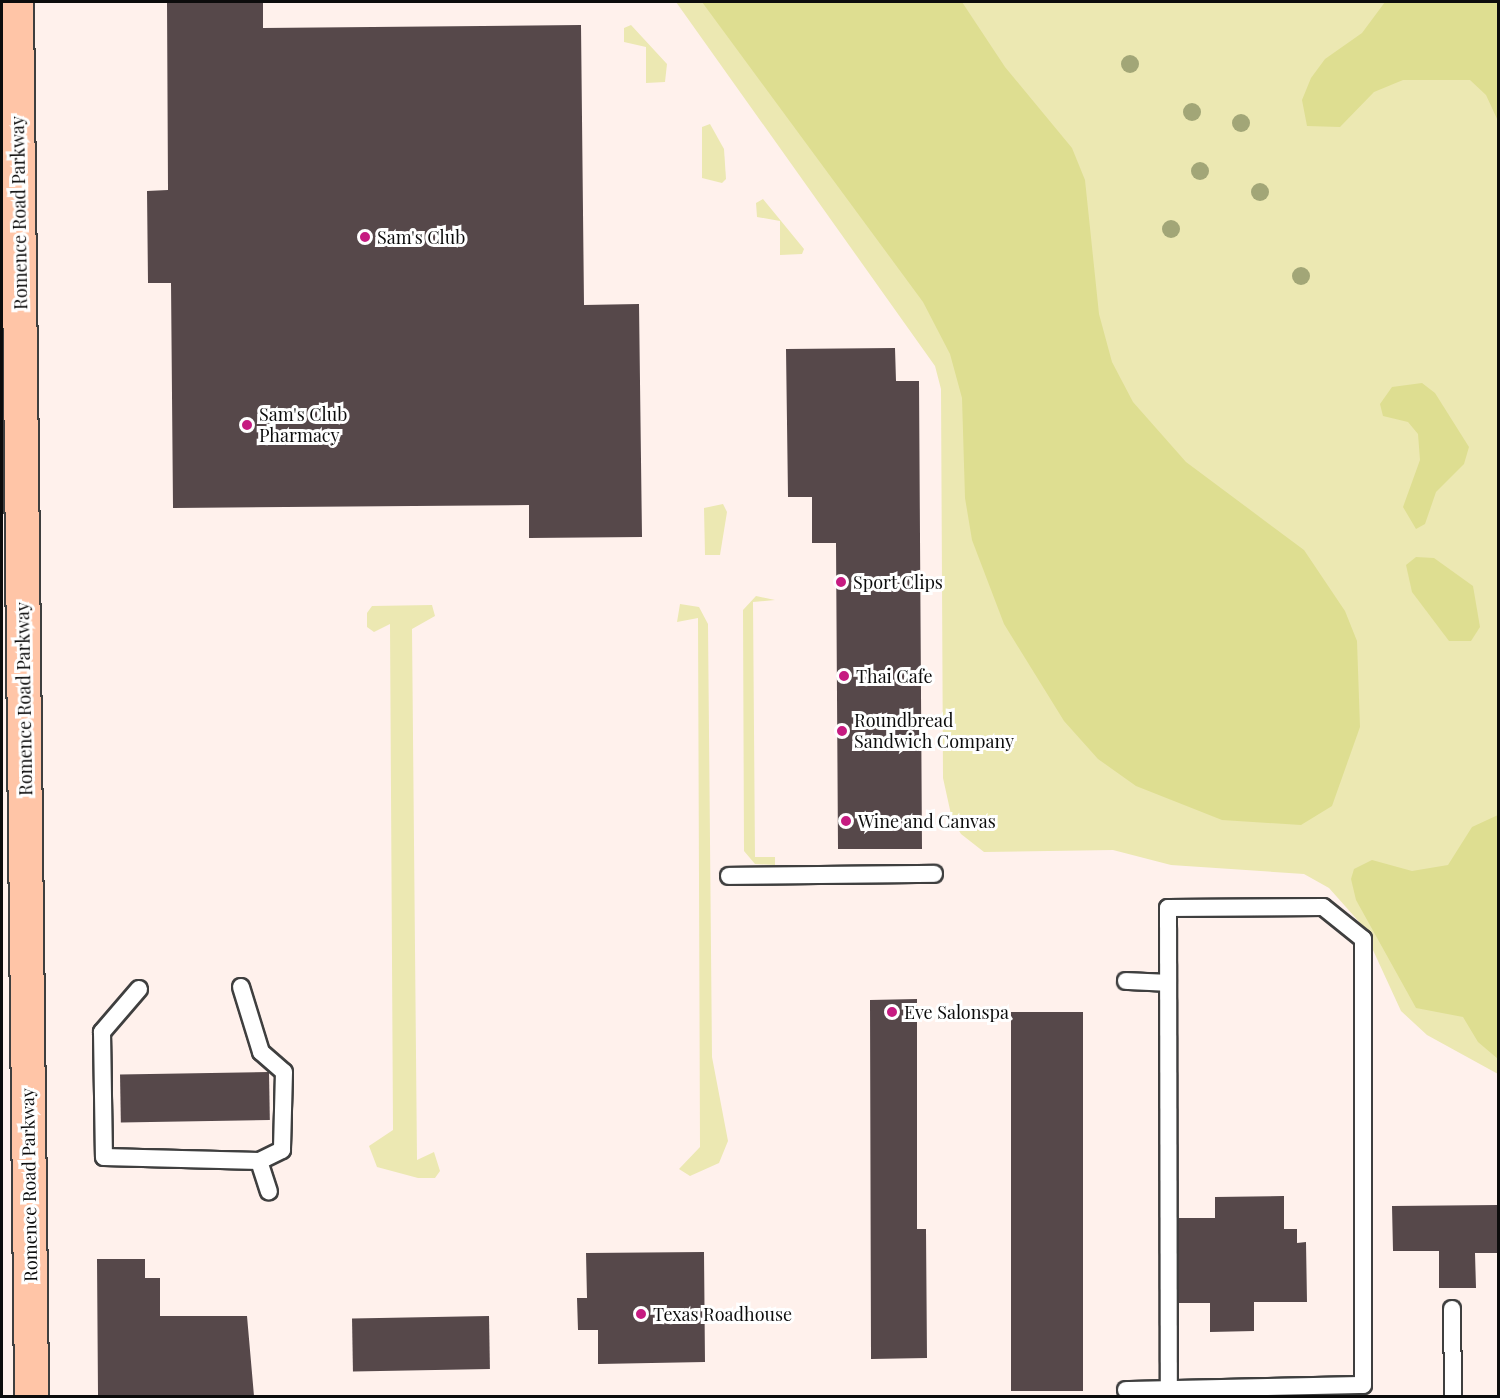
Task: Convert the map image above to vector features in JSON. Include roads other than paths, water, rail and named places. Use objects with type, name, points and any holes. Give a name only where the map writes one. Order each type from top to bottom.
[{"type":"street","name":"Romence Road Parkway","points":[[16,2],[12,648],[31,1396]]},
{"type":"lane","points":[[729,876],[934,874]]},
{"type":"lane","points":[[1126,1390],[1362,1391],[1363,939],[1323,907],[1168,908],[1169,1389]]},
{"type":"lane","points":[[1125,981],[1168,983]]},
{"type":"lane","points":[[139,989],[102,1032],[104,1157],[259,1161],[282,1150],[284,1072],[261,1052],[242,987]]},
{"type":"lane","points":[[259,1161],[269,1191]]},
{"type":"lane","points":[[1452,1309],[1453,1396]]},
{"type":"place","name":"Sam's Club","points":[[365,237]]},
{"type":"place","name":"Sam's Club Pharmacy","points":[[247,425]]},
{"type":"place","name":"Sport Clips","points":[[841,582]]},
{"type":"place","name":"Thai Cafe","points":[[844,676]]},
{"type":"place","name":"Roundbread Sandwich Company","points":[[842,731]]},
{"type":"place","name":"Wine and Canvas","points":[[846,821]]},
{"type":"place","name":"Eve Salonspa","points":[[892,1012]]},
{"type":"place","name":"Texas Roadhouse","points":[[641,1314]]}]
